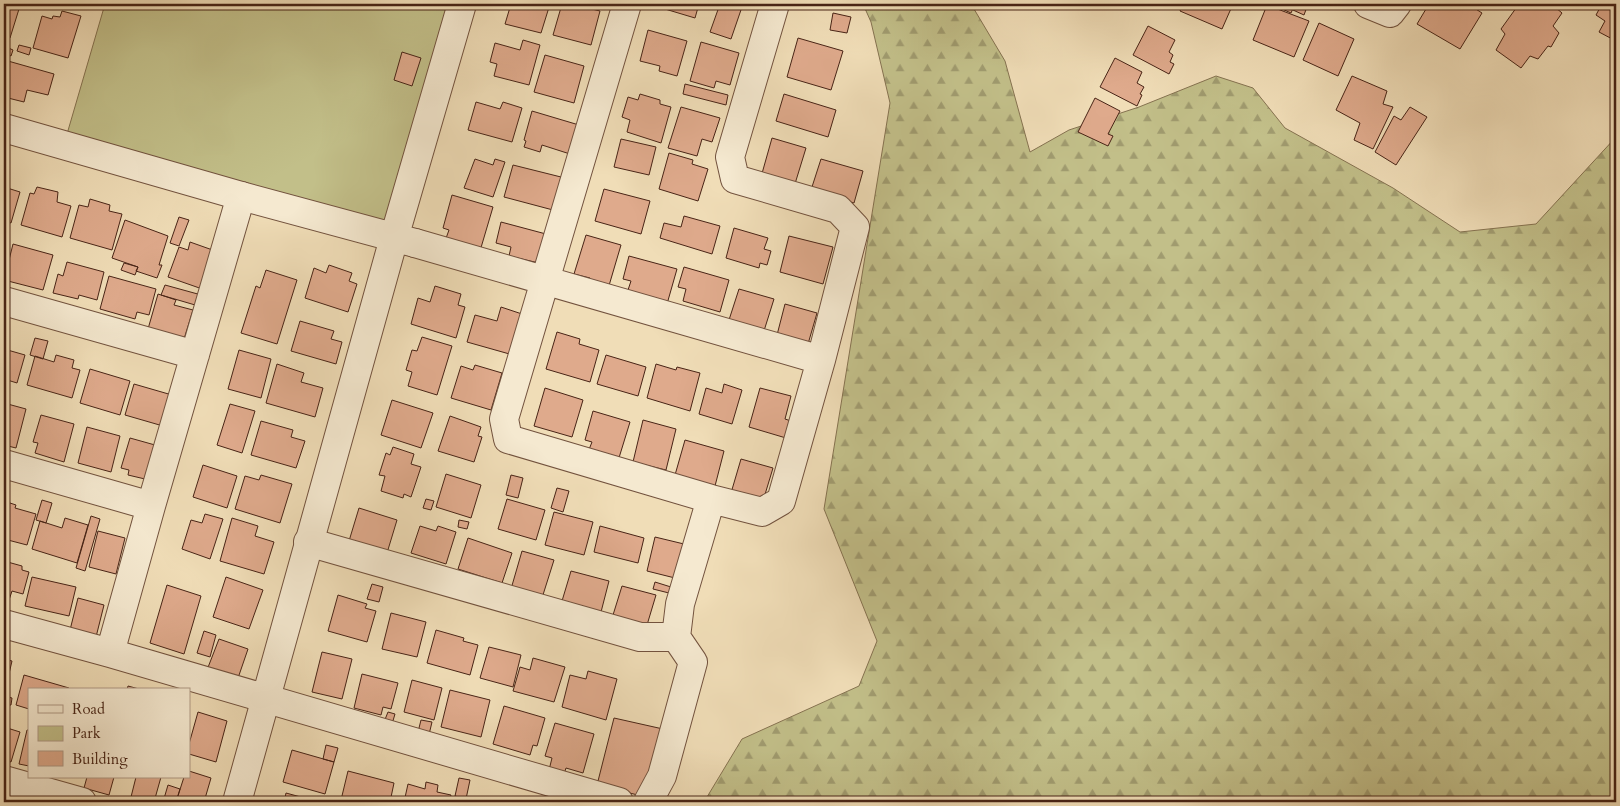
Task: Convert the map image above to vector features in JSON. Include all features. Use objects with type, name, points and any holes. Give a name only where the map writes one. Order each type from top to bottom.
[{"type":"street","points":[[237,802],[308,542],[404,240],[462,4]]},
{"type":"street","points":[[627,4],[504,419],[508,439],[710,499],[762,512],[781,501],[821,360],[855,228],[838,209],[735,178],[730,157],[775,4]]},
{"type":"street","points":[[1368,4],[1390,13],[1397,4]]},
{"type":"street","points":[[4,128],[241,196],[404,240],[821,360]]},
{"type":"street","points":[[110,653],[241,196]]},
{"type":"street","points":[[4,301],[195,355]]},
{"type":"street","points":[[4,464],[151,506]]},
{"type":"street","points":[[648,802],[662,776],[693,662],[676,637],[680,604],[710,499]]},
{"type":"street","points":[[308,542],[640,637],[676,637]]},
{"type":"street","points":[[4,624],[110,653],[619,802]]},
{"type":"street","points":[[4,780],[82,802]]},
{"type":"green space","points":[[105,4],[453,4],[392,225],[67,134]]},
{"type":"green space","points":[[863,4],[971,4],[1005,61],[1030,152],[1069,130],[1139,107],[1216,76],[1253,88],[1285,128],[1393,188],[1460,232],[1536,224],[1616,137],[1616,802],[704,802],[742,739],[859,686],[877,641],[824,509],[890,103],[871,22]]},
{"type":"building","points":[[4,4],[14,4],[13,7],[19,9],[10,38],[4,36]]},
{"type":"building","points":[[511,4],[550,4],[541,33],[505,24]]},
{"type":"building","points":[[562,4],[572,4],[600,11],[591,45],[553,35]]},
{"type":"building","points":[[597,4],[621,4],[619,12]]},
{"type":"building","points":[[656,4],[699,4],[695,18],[655,6]]},
{"type":"building","points":[[720,4],[743,4],[731,39],[710,32]]},
{"type":"building","points":[[1164,4],[1178,4],[1176,9]]},
{"type":"building","points":[[1183,4],[1233,4],[1222,29],[1180,11]]},
{"type":"building","points":[[1271,4],[1295,4],[1291,13]]},
{"type":"building","points":[[1295,4],[1308,4],[1304,15],[1293,10]]},
{"type":"building","points":[[1429,4],[1468,4],[1482,13],[1460,49],[1417,24]]},
{"type":"building","points":[[1519,4],[1557,4],[1555,7],[1562,13],[1553,26],[1559,33],[1551,47],[1548,46],[1538,59],[1530,56],[1521,68],[1496,50],[1505,34],[1501,29]]},
{"type":"building","points":[[1602,4],[1609,7],[1611,4],[1616,4],[1616,41],[1599,32],[1605,21],[1596,15]]},
{"type":"building","points":[[1267,5],[1309,21],[1294,57],[1253,40]]},
{"type":"building","points":[[62,11],[81,16],[68,58],[33,48],[42,16],[52,19],[53,16],[60,17]]},
{"type":"building","points":[[833,13],[851,17],[847,33],[830,30]]},
{"type":"building","points":[[1319,23],[1354,39],[1338,76],[1303,60]]},
{"type":"building","points":[[1148,26],[1175,40],[1169,52],[1173,55],[1170,62],[1174,64],[1169,74],[1133,55]]},
{"type":"building","points":[[648,30],[687,41],[677,76],[659,71],[660,66],[640,61]]},
{"type":"building","points":[[798,38],[843,51],[831,90],[787,77]]},
{"type":"building","points":[[523,40],[540,45],[529,85],[494,76],[497,64],[490,62],[495,43],[520,50]]},
{"type":"building","points":[[701,42],[739,53],[730,85],[716,81],[714,88],[690,81]]},
{"type":"building","points":[[19,45],[31,48],[29,55],[17,51]]},
{"type":"building","points":[[4,46],[13,50],[11,56],[4,53]]},
{"type":"building","points":[[402,52],[421,58],[412,86],[394,80]]},
{"type":"building","points":[[545,55],[584,66],[574,103],[534,92]]},
{"type":"building","points":[[1115,58],[1142,72],[1137,83],[1144,87],[1137,106],[1100,87]]},
{"type":"building","points":[[8,61],[54,74],[48,95],[27,90],[24,102],[4,97],[4,77]]},
{"type":"building","points":[[1352,76],[1387,91],[1383,104],[1393,107],[1373,149],[1354,140],[1360,123],[1336,110]]},
{"type":"building","points":[[685,84],[728,95],[726,105],[683,94]]},
{"type":"building","points":[[640,94],[660,100],[660,104],[671,107],[661,143],[627,132],[630,120],[622,117],[628,97],[638,100]]},
{"type":"building","points":[[784,94],[836,110],[828,137],[776,121]]},
{"type":"building","points":[[1095,98],[1120,111],[1108,134],[1113,136],[1108,146],[1078,132]]},
{"type":"building","points":[[476,102],[500,109],[503,102],[522,108],[512,142],[468,130]]},
{"type":"building","points":[[681,107],[720,118],[712,142],[702,139],[697,156],[668,148]]},
{"type":"building","points":[[1410,107],[1427,117],[1396,165],[1375,152],[1394,116],[1401,120]]},
{"type":"building","points":[[532,111],[579,125],[570,154],[542,145],[540,152],[524,147],[526,141],[524,140]]},
{"type":"building","points":[[772,138],[806,148],[794,187],[761,177]]},
{"type":"building","points":[[621,139],[656,147],[649,175],[614,167]]},
{"type":"building","points":[[669,153],[693,160],[692,164],[708,169],[698,201],[659,189]]},
{"type":"building","points":[[475,159],[493,165],[495,159],[505,162],[493,197],[464,188]]},
{"type":"building","points":[[821,159],[863,171],[854,203],[811,190]]},
{"type":"building","points":[[513,165],[561,177],[553,210],[504,197]]},
{"type":"building","points":[[4,187],[20,192],[11,223],[4,221]]},
{"type":"building","points":[[37,187],[58,192],[57,202],[71,206],[62,237],[21,225],[30,193],[34,194]]},
{"type":"building","points":[[604,189],[650,201],[641,234],[595,221]]},
{"type":"building","points":[[452,195],[493,207],[480,251],[445,241],[449,230],[443,228]]},
{"type":"building","points":[[90,199],[110,205],[109,211],[122,214],[112,250],[70,238],[79,205],[88,207]]},
{"type":"building","points":[[684,216],[720,226],[712,254],[660,238],[664,223],[681,227]]},
{"type":"building","points":[[179,217],[189,220],[179,246],[170,243]]},
{"type":"building","points":[[125,220],[168,236],[159,265],[162,265],[157,278],[136,271],[138,267],[112,258]]},
{"type":"building","points":[[501,222],[546,234],[539,263],[509,256],[511,247],[496,243]]},
{"type":"building","points":[[734,228],[768,238],[764,249],[771,251],[767,265],[760,263],[759,268],[726,258]]},
{"type":"building","points":[[586,235],[621,245],[608,289],[588,283],[590,278],[574,274]]},
{"type":"building","points":[[789,236],[833,247],[823,284],[780,272]]},
{"type":"building","points":[[190,242],[221,253],[208,291],[168,277],[179,247],[188,250]]},
{"type":"building","points":[[13,244],[53,255],[43,290],[4,280]]},
{"type":"building","points":[[629,256],[677,269],[667,304],[627,293],[631,281],[623,279]]},
{"type":"building","points":[[67,262],[104,272],[97,300],[79,295],[78,299],[53,293],[58,274],[63,276]]},
{"type":"building","points":[[124,263],[138,267],[135,275],[121,270]]},
{"type":"building","points":[[329,265],[352,273],[349,281],[357,284],[348,312],[305,298],[314,268],[326,273]]},
{"type":"building","points":[[684,267],[729,280],[720,312],[683,301],[686,289],[678,287]]},
{"type":"building","points":[[266,270],[297,280],[277,344],[241,333],[256,286],[260,288]]},
{"type":"building","points":[[109,276],[156,289],[149,315],[137,312],[135,319],[100,309]]},
{"type":"building","points":[[165,285],[205,296],[202,307],[161,295]]},
{"type":"building","points":[[435,286],[461,294],[458,305],[465,307],[456,338],[411,324],[418,298],[430,302]]},
{"type":"building","points":[[739,289],[774,299],[763,334],[728,323]]},
{"type":"building","points":[[158,294],[176,300],[174,305],[193,310],[184,339],[148,329]]},
{"type":"building","points":[[785,304],[817,313],[808,344],[777,335]]},
{"type":"building","points":[[501,307],[525,315],[513,355],[467,342],[475,315],[497,321]]},
{"type":"building","points":[[300,321],[334,331],[331,339],[342,342],[336,364],[291,351]]},
{"type":"building","points":[[557,332],[580,339],[579,344],[599,350],[590,382],[546,369]]},
{"type":"building","points":[[422,337],[452,346],[437,395],[408,386],[412,372],[406,370],[412,350],[417,351]]},
{"type":"building","points":[[35,338],[48,341],[43,359],[30,355]]},
{"type":"building","points":[[4,349],[25,355],[17,383],[4,379]]},
{"type":"building","points":[[239,350],[271,359],[261,398],[228,389]]},
{"type":"building","points":[[56,355],[74,360],[72,368],[80,370],[72,398],[27,385],[35,356],[54,362]]},
{"type":"building","points":[[606,355],[646,367],[638,396],[597,384]]},
{"type":"building","points":[[277,364],[304,373],[301,382],[323,388],[315,417],[266,403]]},
{"type":"building","points":[[656,364],[676,370],[677,367],[700,373],[690,411],[647,398]]},
{"type":"building","points":[[475,365],[502,373],[491,410],[451,398],[461,366],[473,370]]},
{"type":"building","points":[[90,369],[130,381],[120,415],[80,403]]},
{"type":"building","points":[[134,384],[172,395],[163,426],[125,415]]},
{"type":"building","points":[[724,384],[742,390],[732,424],[699,414],[706,388],[722,393]]},
{"type":"building","points":[[545,388],[583,400],[572,437],[534,426]]},
{"type":"building","points":[[760,388],[791,396],[785,419],[791,421],[786,438],[749,427]]},
{"type":"building","points":[[392,400],[433,413],[421,448],[381,435]]},
{"type":"building","points":[[4,403],[26,409],[16,448],[8,446],[7,451],[4,451]]},
{"type":"building","points":[[230,404],[255,411],[242,453],[217,445]]},
{"type":"building","points":[[593,411],[630,422],[618,461],[588,452],[592,442],[585,440]]},
{"type":"building","points":[[41,415],[74,424],[64,462],[35,453],[38,443],[33,442]]},
{"type":"building","points":[[450,416],[481,427],[478,436],[482,437],[474,462],[438,451]]},
{"type":"building","points":[[643,420],[676,429],[666,470],[633,462]]},
{"type":"building","points":[[261,421],[293,430],[291,437],[305,441],[296,468],[251,455]]},
{"type":"building","points":[[87,427],[120,436],[111,472],[78,463]]},
{"type":"building","points":[[130,438],[155,445],[145,479],[128,475],[129,470],[121,468]]},
{"type":"building","points":[[685,440],[724,451],[715,486],[675,475]]},
{"type":"building","points":[[393,447],[414,454],[411,464],[421,467],[411,497],[404,494],[403,498],[381,491],[385,476],[379,475],[386,453],[390,455]]},
{"type":"building","points":[[741,459],[773,468],[763,501],[731,493]]},
{"type":"building","points":[[203,465],[237,476],[227,508],[193,497]]},
{"type":"building","points":[[446,474],[481,485],[471,518],[436,507]]},
{"type":"building","points":[[261,475],[292,484],[280,523],[235,509],[245,476],[259,480]]},
{"type":"building","points":[[511,475],[523,478],[518,498],[506,495]]},
{"type":"building","points":[[557,488],[569,491],[563,512],[551,508]]},
{"type":"building","points":[[426,499],[434,501],[431,510],[423,508]]},
{"type":"building","points":[[507,499],[545,510],[536,540],[498,529]]},
{"type":"building","points":[[42,500],[52,503],[46,523],[36,520]]},
{"type":"building","points":[[4,501],[16,505],[15,508],[36,514],[27,545],[4,539]]},
{"type":"building","points":[[359,508],[397,520],[387,553],[349,541]]},
{"type":"building","points":[[554,512],[593,522],[584,555],[545,545]]},
{"type":"building","points":[[205,514],[223,519],[210,559],[182,549],[191,520],[202,523]]},
{"type":"building","points":[[91,516],[100,519],[85,571],[76,568]]},
{"type":"building","points":[[65,518],[88,525],[77,563],[32,549],[40,521],[62,528]]},
{"type":"building","points":[[232,518],[258,526],[255,536],[274,542],[264,574],[220,561]]},
{"type":"building","points":[[459,520],[469,522],[467,529],[458,527]]},
{"type":"building","points":[[420,526],[436,531],[438,526],[456,532],[446,564],[411,553]]},
{"type":"building","points":[[600,526],[644,538],[638,563],[594,552]]},
{"type":"building","points":[[98,531],[125,538],[116,574],[89,567]]},
{"type":"building","points":[[655,537],[684,544],[675,578],[647,571]]},
{"type":"building","points":[[468,538],[512,553],[502,583],[458,569]]},
{"type":"building","points":[[522,551],[554,560],[542,598],[511,589]]},
{"type":"building","points":[[4,561],[22,566],[22,570],[29,572],[23,594],[12,591],[9,600],[4,599]]},
{"type":"building","points":[[571,571],[609,581],[601,612],[562,601]]},
{"type":"building","points":[[32,577],[76,587],[69,616],[25,606]]},
{"type":"building","points":[[226,577],[263,590],[249,629],[213,617]]},
{"type":"building","points":[[655,582],[671,587],[669,593],[653,589]]},
{"type":"building","points":[[372,584],[383,587],[379,602],[367,599]]},
{"type":"building","points":[[167,585],[201,596],[184,654],[150,643]]},
{"type":"building","points":[[622,586],[656,595],[647,625],[613,615]]},
{"type":"building","points":[[338,595],[367,604],[365,608],[376,611],[367,642],[328,631]]},
{"type":"building","points":[[78,598],[104,605],[96,637],[70,630]]},
{"type":"building","points":[[391,613],[426,622],[417,657],[382,649]]},
{"type":"building","points":[[436,630],[464,638],[463,641],[478,645],[470,675],[427,663]]},
{"type":"building","points":[[204,631],[216,635],[210,657],[197,653]]},
{"type":"building","points":[[219,639],[248,649],[237,681],[207,670]]},
{"type":"building","points":[[489,647],[521,655],[513,687],[480,678]]},
{"type":"building","points":[[322,652],[352,659],[342,699],[312,692]]},
{"type":"building","points":[[533,658],[565,667],[554,702],[513,691],[520,667],[530,670]]},
{"type":"building","points":[[4,659],[12,661],[4,695]]},
{"type":"building","points":[[588,671],[617,679],[606,720],[562,707],[570,675],[586,679]]},
{"type":"building","points":[[362,674],[398,683],[391,709],[383,707],[381,715],[354,708]]},
{"type":"building","points":[[24,675],[69,688],[28,688],[28,709],[16,705]]},
{"type":"building","points":[[412,680],[442,688],[434,720],[404,712]]},
{"type":"building","points":[[450,690],[490,700],[481,737],[441,727]]},
{"type":"building","points":[[4,696],[12,698],[11,705],[4,705]]},
{"type":"building","points":[[504,706],[545,718],[537,746],[533,745],[530,755],[493,744]]},
{"type":"building","points":[[198,712],[227,721],[216,762],[190,754],[190,740]]},
{"type":"building","points":[[388,712],[395,714],[392,724],[384,722]]},
{"type":"building","points":[[614,718],[663,729],[646,797],[597,785]]},
{"type":"building","points":[[421,720],[432,722],[427,743],[416,740]]},
{"type":"building","points":[[555,723],[594,734],[583,773],[566,768],[564,774],[549,770],[552,758],[545,756]]},
{"type":"building","points":[[4,727],[20,732],[11,762],[4,760]]},
{"type":"building","points":[[27,730],[28,730],[28,766],[19,764]]},
{"type":"building","points":[[326,745],[338,748],[334,762],[323,759]]},
{"type":"building","points":[[292,750],[334,762],[325,794],[283,782]]},
{"type":"building","points":[[190,771],[211,778],[204,802],[176,802],[184,778],[190,778]]},
{"type":"building","points":[[348,771],[394,783],[390,802],[351,802],[341,800]]},
{"type":"building","points":[[87,778],[114,778],[109,795],[84,788]]},
{"type":"building","points":[[136,778],[161,778],[154,802],[131,797]]},
{"type":"building","points":[[459,778],[470,780],[466,799],[455,796]]},
{"type":"building","points":[[426,782],[438,785],[437,792],[451,795],[449,802],[404,802],[408,784],[425,789]]},
{"type":"building","points":[[168,785],[180,789],[176,802],[163,802]]},
{"type":"building","points":[[286,793],[319,802],[284,802]]}]
